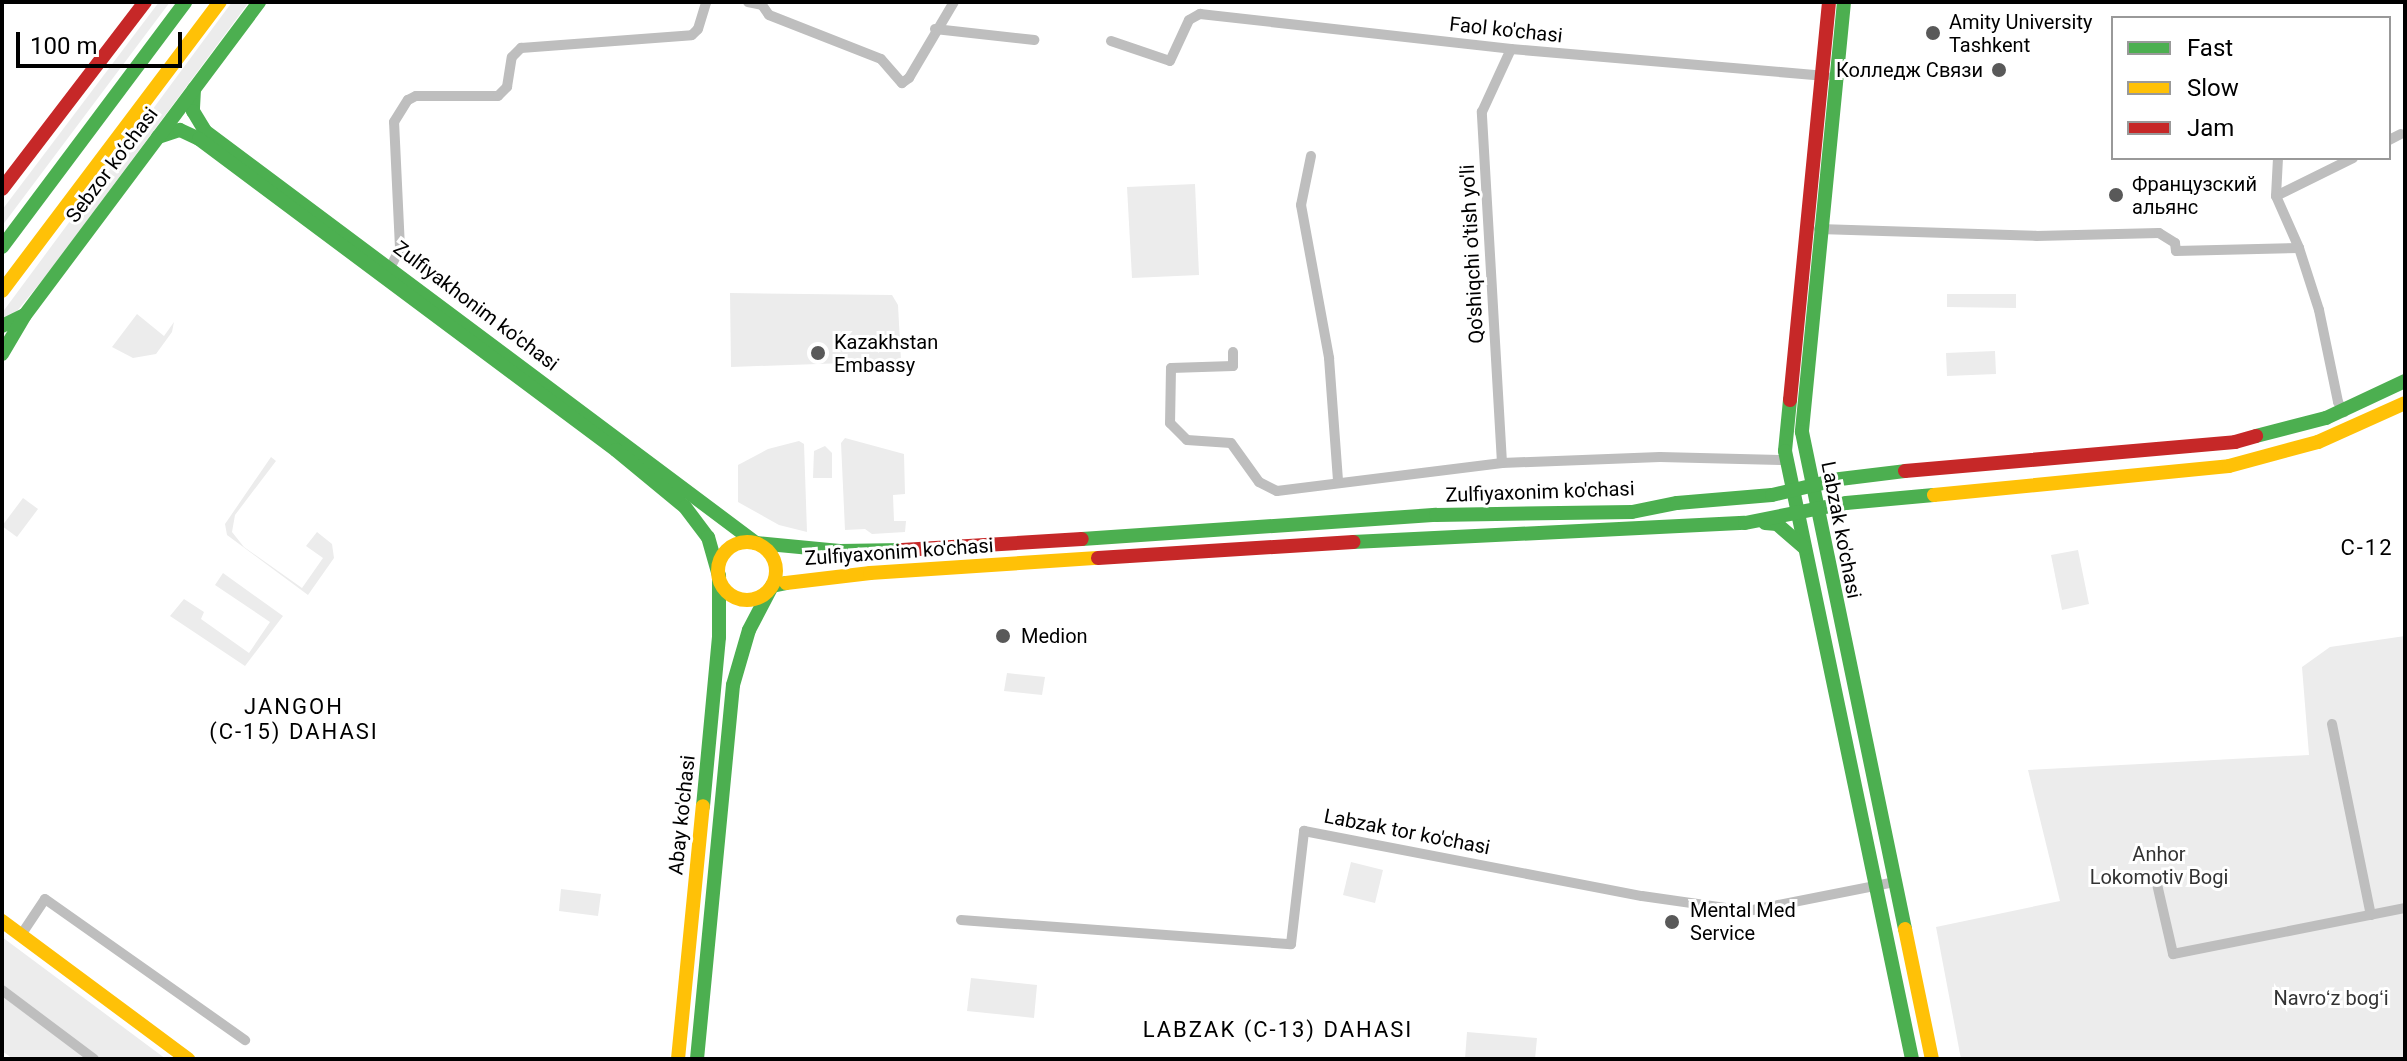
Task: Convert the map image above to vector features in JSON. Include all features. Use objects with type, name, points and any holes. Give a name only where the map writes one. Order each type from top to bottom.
[{"type":"main road","points":[[2,189],[145,2]]},
{"type":"main road","name":"Sebzor ko‘chasi","points":[[3,245],[185,2]]},
{"type":"main road","name":"Sebzor ko‘chasi","points":[[2,291],[220,2]]},
{"type":"main road","name":"Sebzor ko‘chasi","points":[[2,354],[25,315],[259,2]]},
{"type":"main road","name":"Labzak ko'chasi","points":[[1829,2],[1819,229],[1802,423],[1816,511],[1932,1059]]},
{"type":"main road","name":"Labzak ko'chasi","points":[[1844,2],[1828,76],[1785,437],[1798,514],[1912,1059]]},
{"type":"main road","name":"Zulfiyakhonim ko'chasi","points":[[194,89],[193,111],[205,131],[756,543]]},
{"type":"main road","name":"Zulfiyakhonim ko'chasi","points":[[158,137],[180,130],[199,139],[616,450],[693,515],[714,551],[719,576]]},
{"type":"main road","points":[[2,326],[25,315]]},
{"type":"main road","name":"Zulfiyaxonim ko'chasi","points":[[756,543],[840,551],[916,550],[1436,515],[1632,512],[1907,471],[2198,447],[2264,436],[2344,412],[2405,381]]},
{"type":"main road","name":"Zulfiyaxonim ko'chasi","points":[[772,586],[801,579],[870,573],[1420,538],[1745,523],[1846,503],[2200,470],[2270,456],[2353,428],[2405,403]]},
{"type":"main road","points":[[2344,412],[2353,428]]},
{"type":"main road","points":[[2264,436],[2270,456]]},
{"type":"main road","points":[[2198,447],[2200,470]]},
{"type":"main road","points":[[1745,523],[1777,524],[1805,548]]},
{"type":"main road","points":[[756,543],[775,561],[772,586],[757,598],[737,598],[722,585],[719,566],[728,549],[737,544],[756,543]]},
{"type":"main road","name":"Abay ko'chasi","points":[[678,1059],[719,637],[719,576]]},
{"type":"main road","name":"Abay ko'chasi","points":[[697,1059],[733,685],[749,630],[772,586]]},
{"type":"main road","points":[[696,875],[715,874]]},
{"type":"main road","points":[[2,921],[188,1059]]},
{"type":"street","points":[[390,268],[400,248],[401,235],[394,122],[408,100],[416,96],[498,96],[507,87],[512,57],[521,48],[692,35],[698,29],[706,2]]},
{"type":"street","points":[[748,2],[762,5],[769,15],[881,59],[889,66],[894,78],[902,83],[909,78],[935,29],[954,2]]},
{"type":"street","name":"Faol ko'chasi","points":[[1111,41],[1170,61],[1189,20],[1200,14],[1511,49],[1828,76]]},
{"type":"street","points":[[935,29],[1034,40]]},
{"type":"street","name":"Qo'shiqchi o'tish yo'li","points":[[1502,463],[1482,112],[1511,49]]},
{"type":"street","points":[[2391,139],[2401,134]]},
{"type":"street","points":[[1311,156],[1301,205],[1329,358],[1338,482]]},
{"type":"street","points":[[2278,160],[2276,196],[2299,248],[2319,310],[2338,402],[2344,412]]},
{"type":"street","points":[[2276,196],[2349,160]]},
{"type":"street","points":[[1819,229],[2036,236],[2159,233],[2175,243],[2176,251],[2299,248]]},
{"type":"street","points":[[1233,352],[1232,366],[1171,368],[1170,423],[1187,440],[1231,443],[1252,474],[1269,489],[1289,492],[1338,482],[1502,463],[1660,457],[1787,460]]},
{"type":"street","points":[[2332,724],[2371,915]]},
{"type":"street","name":"Labzak tor ko'chasi","points":[[961,920],[1291,944],[1304,831],[1642,896],[1748,911],[1894,882]]},
{"type":"street","points":[[2157,884],[2173,954],[2405,908]]},
{"type":"street","points":[[21,935],[45,899],[245,1040]]},
{"type":"street","points":[[2,990],[94,1059]]},
{"type":"green space","points":[[159,2],[170,2],[2,226],[2,210]]},
{"type":"green space","points":[[232,2],[249,2],[49,272],[13,316],[2,321],[2,313]]},
{"type":"green space","points":[[1195,184],[1199,275],[1132,278],[1127,187]]},
{"type":"green space","points":[[730,293],[892,295],[898,305],[901,361],[731,367]]},
{"type":"green space","points":[[1947,294],[2016,294],[2016,308],[1947,307]]},
{"type":"green space","points":[[137,314],[164,336],[174,322],[172,332],[156,354],[133,358],[112,347]]},
{"type":"green space","points":[[1995,351],[1996,374],[1947,376],[1946,353]]},
{"type":"green space","points":[[845,438],[904,454],[905,494],[893,495],[894,521],[906,521],[905,532],[872,534],[865,529],[845,530],[841,443]]},
{"type":"green space","points":[[799,441],[804,444],[807,532],[779,525],[738,502],[738,465],[768,449]]},
{"type":"green space","points":[[825,446],[832,453],[832,478],[813,478],[814,451]]},
{"type":"green space","points":[[271,457],[276,461],[235,515],[232,532],[244,547],[302,588],[323,558],[306,546],[317,532],[332,544],[334,558],[308,595],[227,535],[225,524]]},
{"type":"green space","points":[[23,498],[38,509],[17,537],[2,526]]},
{"type":"green space","points":[[2078,550],[2089,604],[2062,610],[2051,555]]},
{"type":"green space","points":[[223,573],[283,616],[245,666],[170,616],[184,599],[204,612],[201,619],[249,653],[270,622],[215,585]]},
{"type":"green space","name":"Anhor Lokomotiv Bogi","points":[[2405,636],[2405,1059],[1961,1059],[1936,927],[2060,901],[2028,770],[2309,755],[2302,667],[2330,647]]},
{"type":"green space","points":[[1007,673],[1045,677],[1042,695],[1004,691]]},
{"type":"green space","points":[[1351,862],[1383,870],[1375,903],[1343,895]]},
{"type":"green space","points":[[561,889],[601,894],[598,916],[559,911]]},
{"type":"green space","points":[[2,937],[166,1059],[13,1059],[2,1051]]},
{"type":"green space","points":[[971,978],[1037,985],[1034,1018],[967,1011]]},
{"type":"green space","points":[[1467,1032],[1537,1038],[1535,1059],[1465,1059]]},
{"type":"traffic: fast","points":[[2,247],[185,2]]},
{"type":"traffic: fast","points":[[2,354],[25,315],[259,2]]},
{"type":"traffic: fast","points":[[1844,2],[1802,432],[1905,929]]},
{"type":"traffic: fast","points":[[194,89],[193,111],[205,131],[756,543],[840,551],[902,550]]},
{"type":"traffic: fast","points":[[158,137],[180,130],[199,139],[616,450],[685,507],[708,537],[719,576],[719,637],[703,806]]},
{"type":"traffic: fast","points":[[2,326],[25,315]]},
{"type":"traffic: fast","points":[[2256,436],[2326,418],[2405,381]]},
{"type":"traffic: fast","points":[[1790,400],[1785,451],[1912,1059]]},
{"type":"traffic: fast","points":[[1082,539],[1436,515],[1632,512],[1677,503],[1772,495],[1840,479],[1905,471]]},
{"type":"traffic: fast","points":[[1353,542],[1745,523],[1846,503],[1934,495]]},
{"type":"traffic: fast","points":[[1765,523],[1777,524],[1805,548]]},
{"type":"traffic: fast","points":[[697,1059],[733,685],[749,630],[772,586],[786,583]]},
{"type":"traffic: slow","points":[[2,291],[220,2]]},
{"type":"traffic: slow","points":[[1934,495],[2229,466],[2318,442],[2405,403]]},
{"type":"traffic: slow","points":[[747,542],[758,544],[767,551],[774,560],[776,571],[774,582],[767,591],[758,598],[747,600],[736,598],[727,591],[720,582],[718,571],[720,560],[727,551],[736,544],[747,542]]},
{"type":"traffic: slow","points":[[786,583],[870,573],[1098,558]]},
{"type":"traffic: slow","points":[[678,1059],[703,806]]},
{"type":"traffic: slow","points":[[2,921],[188,1059]]},
{"type":"traffic: slow","points":[[1905,929],[1932,1059]]},
{"type":"traffic: jam","points":[[2,189],[145,2]]},
{"type":"traffic: jam","points":[[1790,400],[1829,2]]},
{"type":"traffic: jam","points":[[1905,471],[2235,442],[2256,436]]},
{"type":"traffic: jam","points":[[902,550],[1082,539]]},
{"type":"traffic: jam","points":[[1098,558],[1353,542]]},
{"type":"place","name":"Amity University Tashkent","points":[[1933,33]]},
{"type":"place","name":"Колледж Связи","points":[[1999,70]]},
{"type":"place","name":"Французский альянс","points":[[2116,195]]},
{"type":"place","name":"Kazakhstan Embassy","points":[[818,353]]},
{"type":"place","name":"Medion","points":[[1003,636]]},
{"type":"place","name":"Mental Med Service","points":[[1672,922]]},
{"type":"district","name":"C-12","points":[[2367,548]]},
{"type":"district","name":"JANGOH (C-15) DAHASI","points":[[294,718]]},
{"type":"district","name":"LABZAK (C-13) DAHASI","points":[[1278,1030]]},
{"type":"park label","name":"Navroʻz bogʻi","points":[[2331,998]]}]
